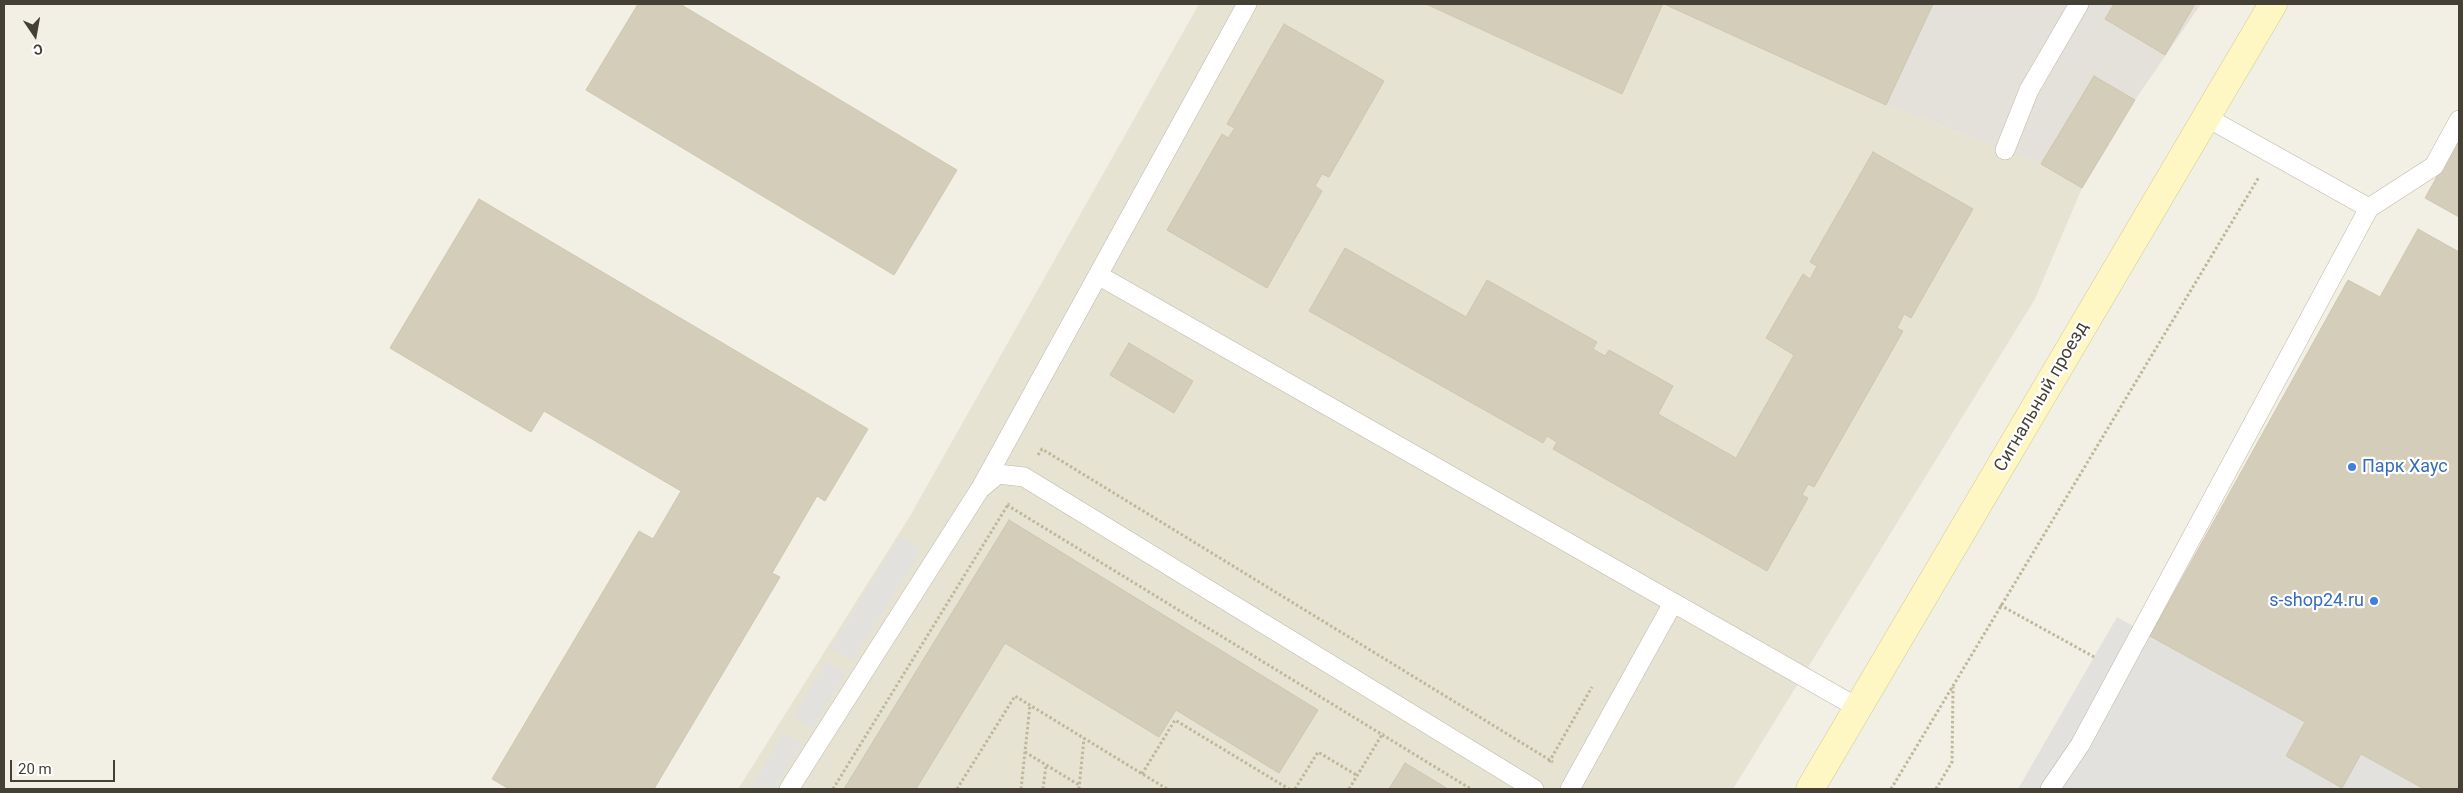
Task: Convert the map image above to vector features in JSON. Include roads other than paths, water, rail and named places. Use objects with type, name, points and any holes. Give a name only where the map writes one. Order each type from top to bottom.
[{"type":"main road","name":"Сигнальный проезд","points":[[1810,789],[1860,709],[2273,4]]},
{"type":"lane","points":[[789,789],[980,489],[1247,4]]},
{"type":"lane","points":[[2005,150],[2029,90],[2079,4]]},
{"type":"lane","points":[[2206,118],[2369,208]]},
{"type":"lane","points":[[2050,789],[2080,745],[2369,208],[2434,166],[2459,120]]},
{"type":"lane","points":[[1098,275],[1860,709]]},
{"type":"lane","points":[[980,489],[998,474],[1024,478],[1534,789]]},
{"type":"lane","points":[[1574,783],[1673,603]]},
{"type":"place","name":"Парк Хаус","points":[[2352,467]]},
{"type":"place","name":"s-shop24.ru","points":[[2374,601]]}]
